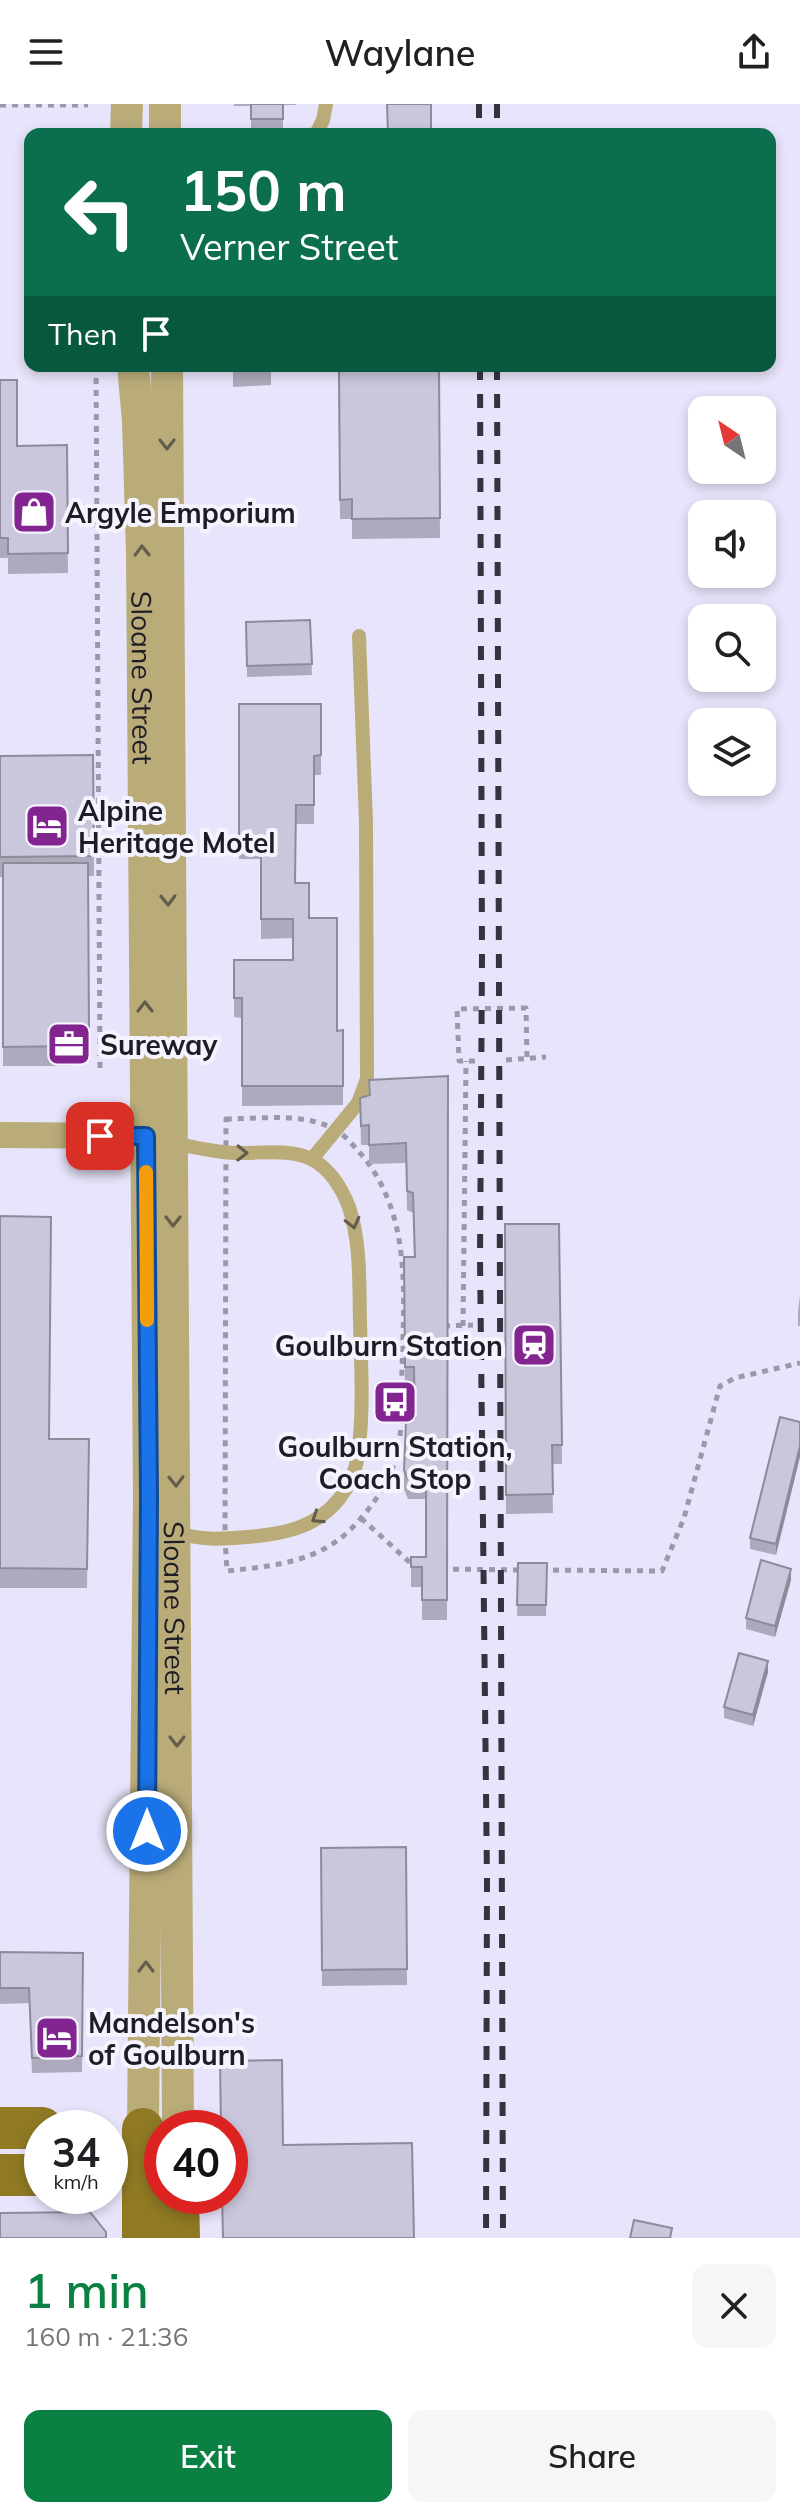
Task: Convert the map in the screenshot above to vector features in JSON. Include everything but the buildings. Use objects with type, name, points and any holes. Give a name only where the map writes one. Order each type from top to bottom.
[{"type":"main road","points":[[0,2128],[24,2128]]},
{"type":"main road","name":"Sloane Street","points":[[143,2238],[138,2176],[144,2148]]},
{"type":"main road","points":[[0,2175],[24,2175]]},
{"type":"main road","points":[[178,2214],[179,2238]]},
{"type":"street","points":[[165,104],[165,128]]},
{"type":"street","name":"Sloane Street","points":[[134,372],[138,421],[159,1139],[192,1536],[177,1579],[149,2110]]},
{"type":"street","name":"Sloane Street","points":[[148,2110],[149,1497],[168,873],[167,372]]},
{"type":"street","points":[[0,1135],[159,1139]]},
{"type":"lane","points":[[319,128],[326,104]]},
{"type":"lane","points":[[312,1159],[358,1103],[367,1079],[366,822],[359,636]]},
{"type":"lane","points":[[149,1497],[161,1518],[192,1536],[225,1539],[295,1531],[316,1520],[341,1497],[352,1478],[358,1457],[362,1399],[358,1249],[352,1217],[341,1189],[329,1172],[312,1159],[286,1154],[225,1152],[159,1139]]},
{"type":"path","points":[[0,105],[88,105]]},
{"type":"path","name":"Sloane Street","points":[[96,372],[100,1070]]},
{"type":"path","points":[[475,1061],[459,1061],[457,1009],[526,1008],[527,1058]]},
{"type":"path","points":[[506,1060],[546,1057]]},
{"type":"path","points":[[463,1326],[466,1061]]},
{"type":"path","points":[[226,1119],[227,1571]]},
{"type":"path","points":[[433,1326],[473,1325]]},
{"type":"path","points":[[403,1327],[419,1327]]},
{"type":"path","points":[[361,1518],[417,1569],[662,1571],[684,1518],[720,1386],[735,1378],[800,1363]]},
{"type":"railway","points":[[479,104],[479,128]]},
{"type":"railway","points":[[497,104],[497,128]]},
{"type":"railway","points":[[480,372],[480,1258],[487,1880],[486,2238]]},
{"type":"railway","points":[[497,372],[503,2238]]},
{"type":"slow traffic","points":[[146,1172],[147,1320]]},
{"type":"place","name":"Argyle Emporium","points":[[34,512]]},
{"type":"place","name":"Alpine Heritage Motel","points":[[47,826]]},
{"type":"place","name":"Sureway","points":[[69,1044]]},
{"type":"place","name":"Goulburn Station","points":[[534,1345]]},
{"type":"place","name":"Goulburn Station, Coach Stop","points":[[395,1402]]},
{"type":"place","name":"Mandelson's of Goulburn","points":[[57,2038]]},
{"type":"route","points":[[100,1136],[146,1136],[149,1497],[147,1831]]}]
